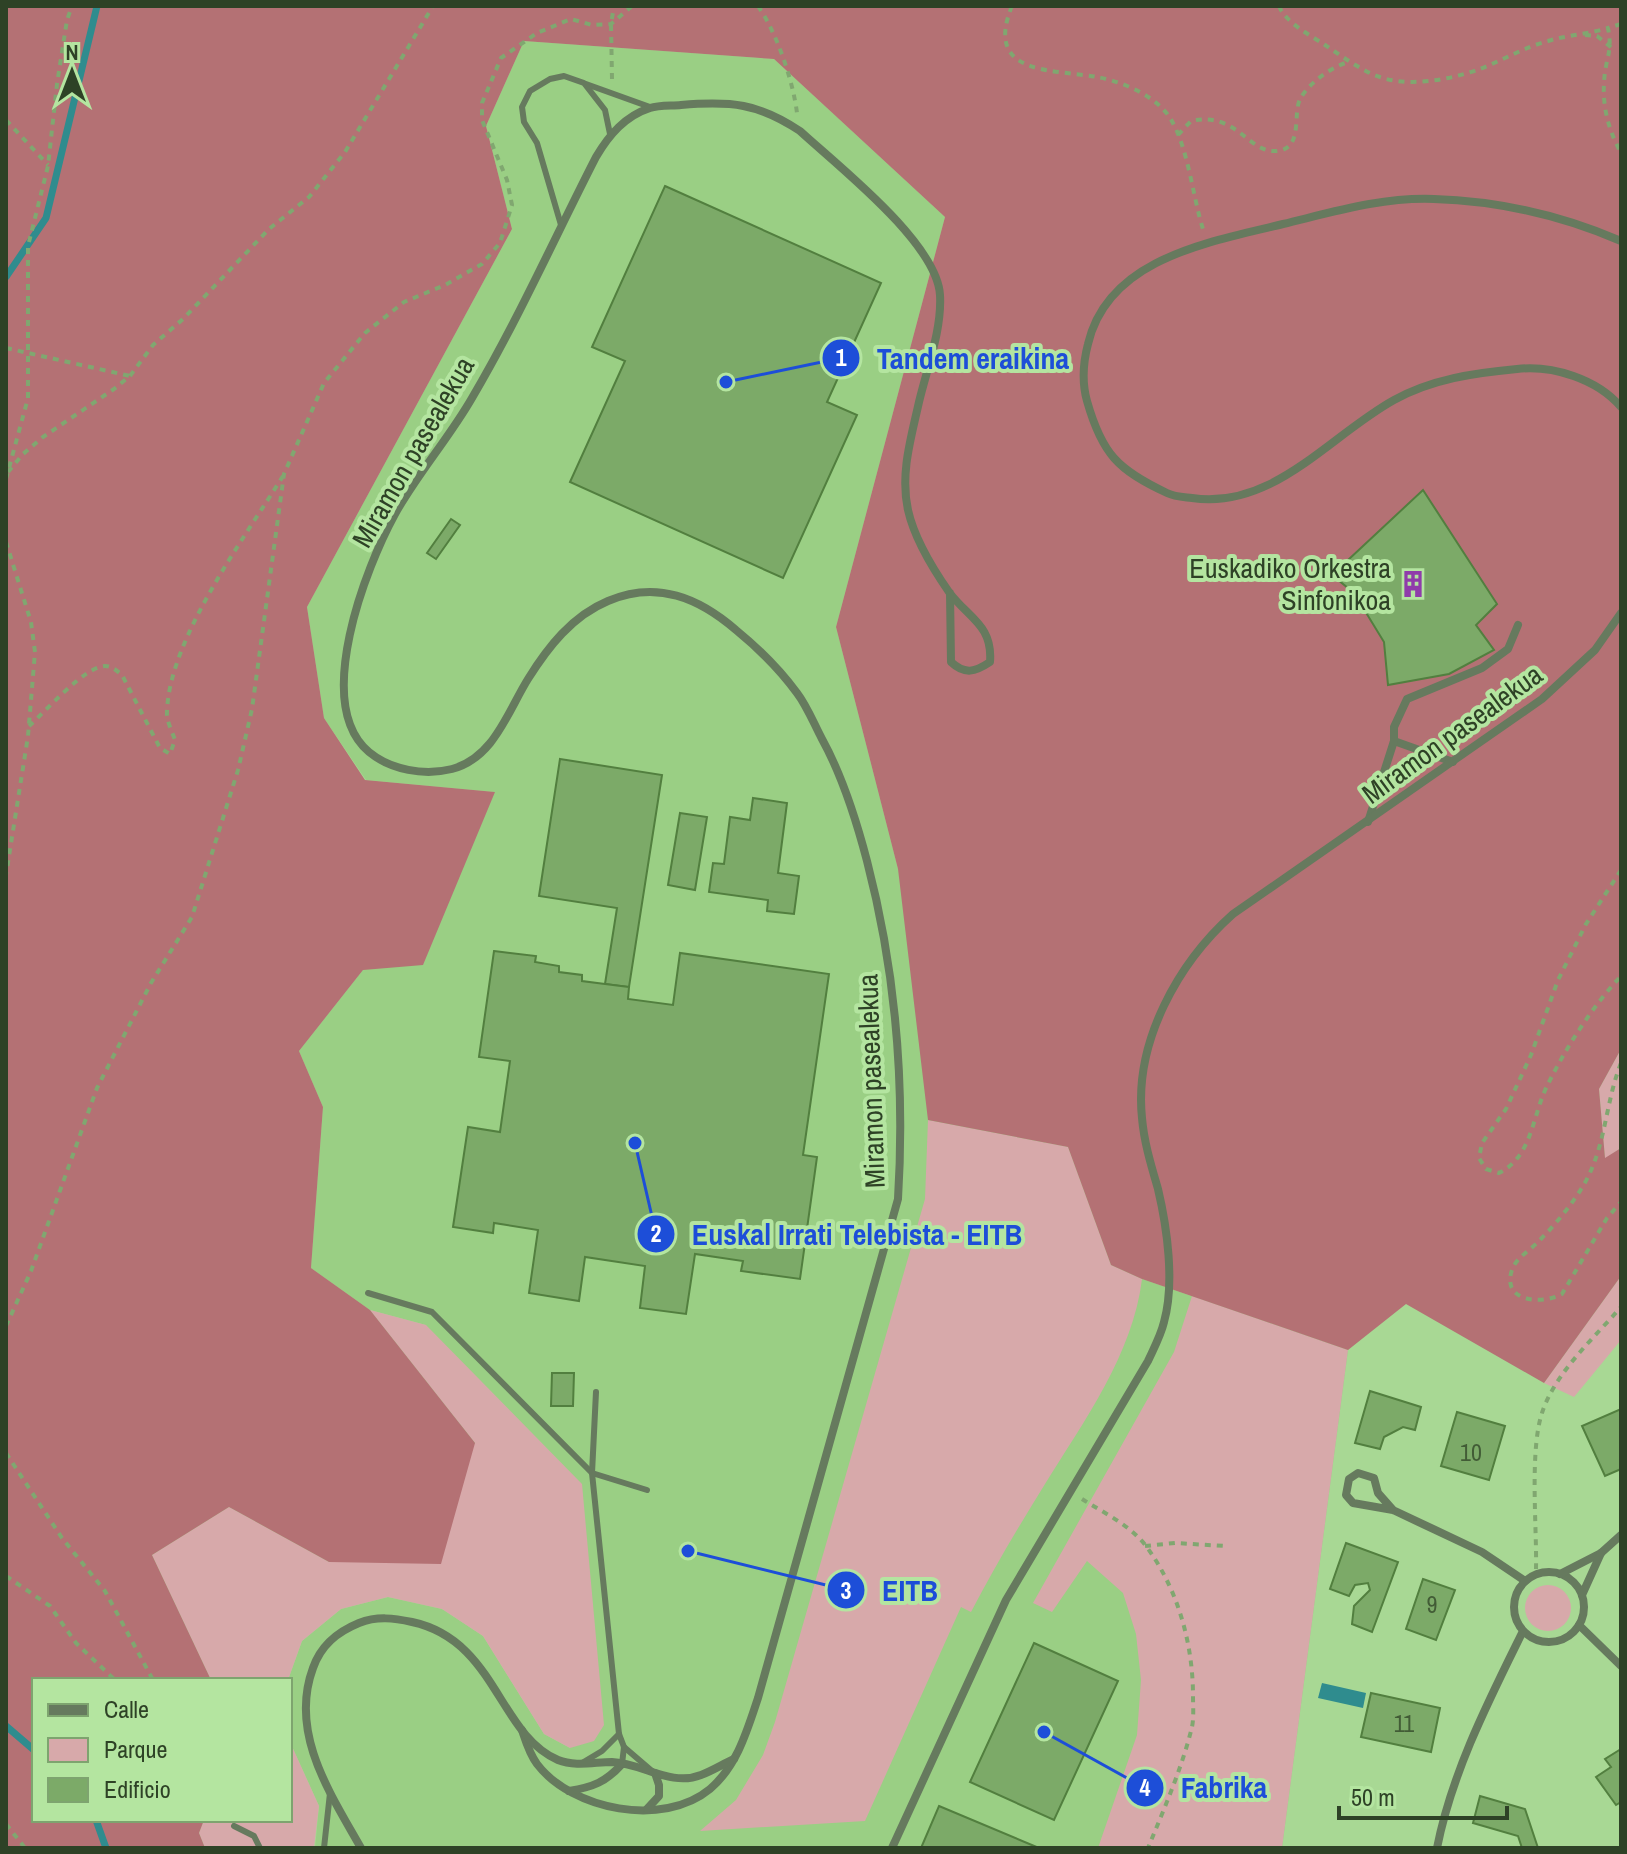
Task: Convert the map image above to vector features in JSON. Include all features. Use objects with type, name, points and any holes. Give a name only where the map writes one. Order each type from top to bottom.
[{"type":"street","name":"Miramon pasealekua","points":[[522,1730],[537,1764],[569,1791],[595,1803],[624,1810],[679,1804],[708,1791],[734,1758],[741,1748],[758,1698],[898,1199],[901,1125],[897,1034],[891,972],[878,902],[856,820],[833,760],[798,694],[753,644],[713,611],[678,594],[639,592],[608,601],[569,626],[546,651],[486,749],[456,768],[432,772],[403,769],[382,762],[364,748],[351,725],[345,697],[345,659],[352,622],[372,565],[394,516],[471,400],[610,134],[622,124],[650,107],[727,103],[751,106],[780,118],[800,131],[916,242],[935,272],[940,294],[938,322],[909,450],[905,485],[909,513],[950,593],[988,636],[990,662],[978,670],[967,671],[951,662],[950,593]]},
{"type":"street","points":[[1621,241],[1537,213],[1461,200],[1363,204],[1208,243],[1164,258],[1139,273],[1111,297],[1093,322],[1084,361],[1086,395],[1094,423],[1111,458],[1139,479],[1172,495],[1213,501],[1255,492],[1287,476],[1349,428],[1394,401],[1422,387],[1468,375],[1534,367],[1569,374],[1604,392],[1621,407]]},
{"type":"street","name":"Miramon pasealekua","points":[[892,1848],[1006,1600],[1148,1361],[1165,1320],[1168,1244],[1141,1115],[1142,1087],[1159,1017],[1193,958],[1224,923],[1542,699],[1595,650],[1621,613]]},
{"type":"street","points":[[1368,822],[1394,741],[1394,727],[1407,699],[1482,668],[1508,649],[1518,625]]},
{"type":"street","points":[[1394,741],[1453,762]]},
{"type":"street","points":[[1393,1510],[1378,1493],[1377,1482],[1369,1475],[1358,1473],[1349,1479],[1346,1489],[1349,1499],[1358,1505],[1368,1504],[1393,1510],[1482,1552],[1525,1581]]},
{"type":"street","points":[[1368,1504],[1378,1493]]},
{"type":"street","points":[[1560,1574],[1601,1553],[1621,1535]]},
{"type":"street","points":[[1582,1595],[1601,1553]]},
{"type":"street","points":[[1548,1572],[1560,1574],[1576,1585],[1582,1595],[1584,1608],[1579,1625],[1571,1635],[1560,1641],[1532,1638],[1516,1621],[1513,1609],[1515,1597],[1525,1581],[1536,1575],[1548,1572]]},
{"type":"street","name":"Miramon pasealekua","points":[[361,1848],[316,1765],[304,1705],[308,1680],[317,1656],[330,1639],[371,1618],[396,1618],[420,1624],[467,1651],[522,1730],[542,1752],[560,1761],[622,1764],[668,1777],[699,1776],[734,1758]]},
{"type":"street","points":[[1579,1625],[1621,1666]]},
{"type":"street","points":[[1437,1848],[1454,1787],[1480,1720],[1523,1631]]},
{"type":"street","points":[[569,1791],[594,1787],[609,1779],[622,1764]]},
{"type":"street","points":[[646,1810],[659,1796],[655,1773]]},
{"type":"lane","points":[[561,225],[537,143],[524,122],[522,107],[530,91],[550,79],[564,76],[650,107]]},
{"type":"lane","points":[[584,83],[605,110],[610,134]]},
{"type":"lane","points":[[368,1293],[432,1312],[592,1473],[647,1490]]},
{"type":"lane","points":[[596,1392],[592,1473],[619,1734],[624,1747],[622,1764]]},
{"type":"lane","points":[[581,1763],[602,1751],[619,1734]]},
{"type":"lane","points":[[624,1747],[655,1773]]},
{"type":"lane","points":[[324,1848],[330,1793]]},
{"type":"lane","points":[[234,1826],[254,1836],[260,1848]]},
{"type":"path","points":[[6,479],[28,398],[28,246],[48,166],[57,84],[72,6]]},
{"type":"path","points":[[8,472],[43,437],[130,376],[153,345],[183,319],[269,229],[309,197],[345,152],[433,6]]},
{"type":"path","points":[[612,93],[611,24],[614,6]]},
{"type":"path","points":[[29,726],[88,673],[104,665],[115,668],[122,675],[160,748],[170,754],[175,740],[166,714],[172,679],[183,648],[209,596],[284,474],[324,383],[365,333],[404,302],[445,285],[482,264],[500,243],[512,205],[507,180],[482,120],[482,103],[501,58],[537,33],[571,19],[592,25],[611,24],[632,6]]},
{"type":"path","points":[[758,6],[766,18],[795,93],[800,131]]},
{"type":"path","points":[[1012,6],[1004,25],[1005,42],[1031,68],[1098,77],[1142,92],[1165,110],[1178,135],[1208,243]]},
{"type":"path","points":[[1279,6],[1282,13],[1349,62],[1375,76],[1398,80],[1454,77],[1547,41],[1621,24]]},
{"type":"path","points":[[1608,28],[1612,48],[1605,73],[1606,122],[1621,153]]},
{"type":"path","points":[[1579,34],[1597,36],[1612,48]]},
{"type":"path","points":[[1178,135],[1191,121],[1218,119],[1232,125],[1263,149],[1279,151],[1288,148],[1294,140],[1301,97],[1335,65],[1349,62]]},
{"type":"path","points":[[6,120],[48,166]]},
{"type":"path","points":[[6,348],[130,376]]},
{"type":"path","points":[[6,1326],[31,1271],[97,1088],[151,983],[192,917],[238,770],[252,709],[284,474]]},
{"type":"path","points":[[6,542],[31,622],[35,652],[29,726],[6,875]]},
{"type":"path","points":[[1621,870],[1586,924],[1558,980],[1531,1055],[1512,1096],[1482,1143],[1479,1158],[1486,1169],[1499,1173],[1512,1167],[1524,1153],[1547,1085],[1580,1030],[1621,976]]},
{"type":"path","points":[[1621,1063],[1596,1159],[1583,1187],[1556,1224],[1517,1260],[1511,1272],[1513,1287],[1522,1298],[1550,1301],[1562,1294],[1607,1218],[1621,1202]]},
{"type":"path","points":[[1536,1575],[1537,1440],[1543,1410],[1557,1382],[1621,1307]]},
{"type":"path","points":[[6,1453],[62,1538],[105,1591],[152,1678]]},
{"type":"path","points":[[1070,1491],[1128,1528],[1145,1546],[1179,1611],[1187,1635],[1193,1678],[1193,1724],[1148,1848]]},
{"type":"path","points":[[1145,1546],[1175,1543],[1225,1546]]},
{"type":"path","points":[[6,1576],[50,1606],[76,1643],[113,1678]]},
{"type":"path","points":[[6,1824],[25,1848]]},
{"type":"shaded area","points":[[6,6],[1621,6],[1621,1049],[1599,1089],[1605,1158],[1621,1148],[1621,1276],[1544,1383],[1406,1304],[1348,1350],[1142,1279],[1111,1265],[1068,1147],[928,1120],[898,869],[836,627],[945,217],[774,59],[524,41],[486,126],[512,229],[307,607],[324,718],[365,780],[495,792],[423,965],[363,970],[299,1051],[323,1107],[311,1268],[370,1310],[475,1443],[441,1564],[329,1562],[229,1507],[152,1555],[210,1678],[32,1678],[32,1822],[203,1822],[199,1833],[205,1848],[6,1848]]},
{"type":"shaded area","points":[[524,41],[774,59],[945,217],[836,627],[898,869],[1111,1265],[1142,1279],[1348,1350],[1282,1848],[315,1848],[319,1806],[292,1746],[292,1678],[289,1678],[302,1641],[341,1609],[388,1597],[442,1609],[483,1636],[544,1734],[570,1748],[426,1325],[370,1310],[311,1268],[323,1107],[299,1051],[495,792],[366,780],[324,718],[307,607],[512,229],[486,126]]},
{"type":"green space","points":[[1621,1049],[1621,1148],[1605,1159],[1599,1089]]},
{"type":"green space","points":[[928,1120],[1068,1147],[1111,1265],[1142,1279],[1129,1334],[1105,1386],[1016,1531],[971,1612],[961,1607],[865,1821],[700,1831],[736,1800],[763,1755],[775,1722],[925,1199]]},
{"type":"green space","points":[[1621,1276],[1621,1340],[1574,1397],[1544,1383]]},
{"type":"green space","points":[[1192,1296],[1348,1350],[1282,1848],[1098,1848],[1137,1735],[1141,1680],[1136,1634],[1123,1593],[1087,1561],[1052,1612],[1033,1603],[1174,1352]]},
{"type":"green space","points":[[370,1310],[426,1325],[582,1484],[604,1725],[594,1741],[570,1748],[544,1734],[483,1636],[442,1609],[388,1597],[341,1609],[302,1641],[289,1678],[210,1678],[152,1555],[229,1507],[329,1562],[475,1443]]},
{"type":"green space","points":[[1548,1585],[1565,1591],[1571,1608],[1565,1625],[1548,1631],[1531,1625],[1525,1608],[1531,1591]]},
{"type":"green space","points":[[292,1746],[319,1806],[314,1848],[205,1848],[199,1833],[203,1822],[292,1822]]},
{"type":"water","points":[[1322,1683],[1366,1693],[1363,1708],[1318,1698]]},
{"type":"building","points":[[665,186],[881,283],[827,402],[857,415],[783,578],[570,482],[625,361],[592,347]]},
{"type":"building","name":"Euskadiko Orkestra Sinfonikoa","points":[[1423,490],[1497,604],[1476,625],[1494,650],[1449,674],[1388,685],[1384,642],[1354,593],[1332,575]]},
{"type":"building","points":[[451,519],[460,525],[436,559],[427,553]]},
{"type":"building","points":[[560,759],[662,775],[629,987],[605,984],[617,908],[539,896]]},
{"type":"building","points":[[753,798],[787,803],[778,873],[799,876],[794,914],[767,911],[768,900],[709,892],[713,863],[724,864],[730,817],[750,820]]},
{"type":"building","points":[[680,813],[707,817],[695,890],[668,885]]},
{"type":"building","points":[[494,951],[536,956],[535,962],[559,966],[559,972],[582,975],[582,981],[629,987],[628,999],[673,1005],[680,953],[829,974],[803,1155],[817,1157],[800,1279],[741,1271],[743,1261],[695,1254],[686,1314],[640,1308],[645,1266],[585,1257],[579,1301],[529,1293],[538,1230],[494,1223],[493,1233],[453,1227],[468,1127],[500,1132],[510,1061],[479,1057]]},
{"type":"building","points":[[552,1373],[574,1373],[573,1406],[551,1406]]},
{"type":"building","points":[[1370,1391],[1421,1407],[1415,1430],[1403,1427],[1384,1437],[1380,1449],[1355,1443]]},
{"type":"building","points":[[1621,1409],[1621,1469],[1605,1476],[1582,1426]]},
{"type":"building","points":[[1457,1412],[1505,1426],[1489,1480],[1441,1466]]},
{"type":"building","points":[[1346,1543],[1398,1562],[1372,1632],[1352,1624],[1354,1606],[1370,1590],[1368,1583],[1355,1585],[1349,1596],[1330,1589]]},
{"type":"building","points":[[1423,1579],[1455,1590],[1436,1640],[1406,1629]]},
{"type":"building","points":[[1034,1643],[1118,1681],[1054,1820],[970,1782]]},
{"type":"building","points":[[1371,1693],[1440,1708],[1431,1752],[1361,1737]]},
{"type":"building","points":[[1621,1749],[1621,1802],[1616,1805],[1596,1777],[1611,1767],[1605,1759]]},
{"type":"building","points":[[1480,1796],[1525,1809],[1538,1848],[1522,1848],[1518,1836],[1473,1823]]},
{"type":"building","points":[[939,1806],[1039,1848],[921,1848]]},
{"type":"waterway","points":[[6,277],[46,218],[97,6]]},
{"type":"waterway","points":[[6,1726],[32,1748]]},
{"type":"waterway","points":[[97,1822],[106,1848]]},
{"type":"place","name":"Tandem eraikina","points":[[726,382]]},
{"type":"place","name":"Euskadiko Orkestra Sinfonikoa","points":[[1413,584]]},
{"type":"place","name":"Euskal Irrati Telebista - EITB","points":[[635,1143]]},
{"type":"place","name":"EITB","points":[[688,1551]]},
{"type":"place","name":"Fabrika","points":[[1044,1732]]}]
